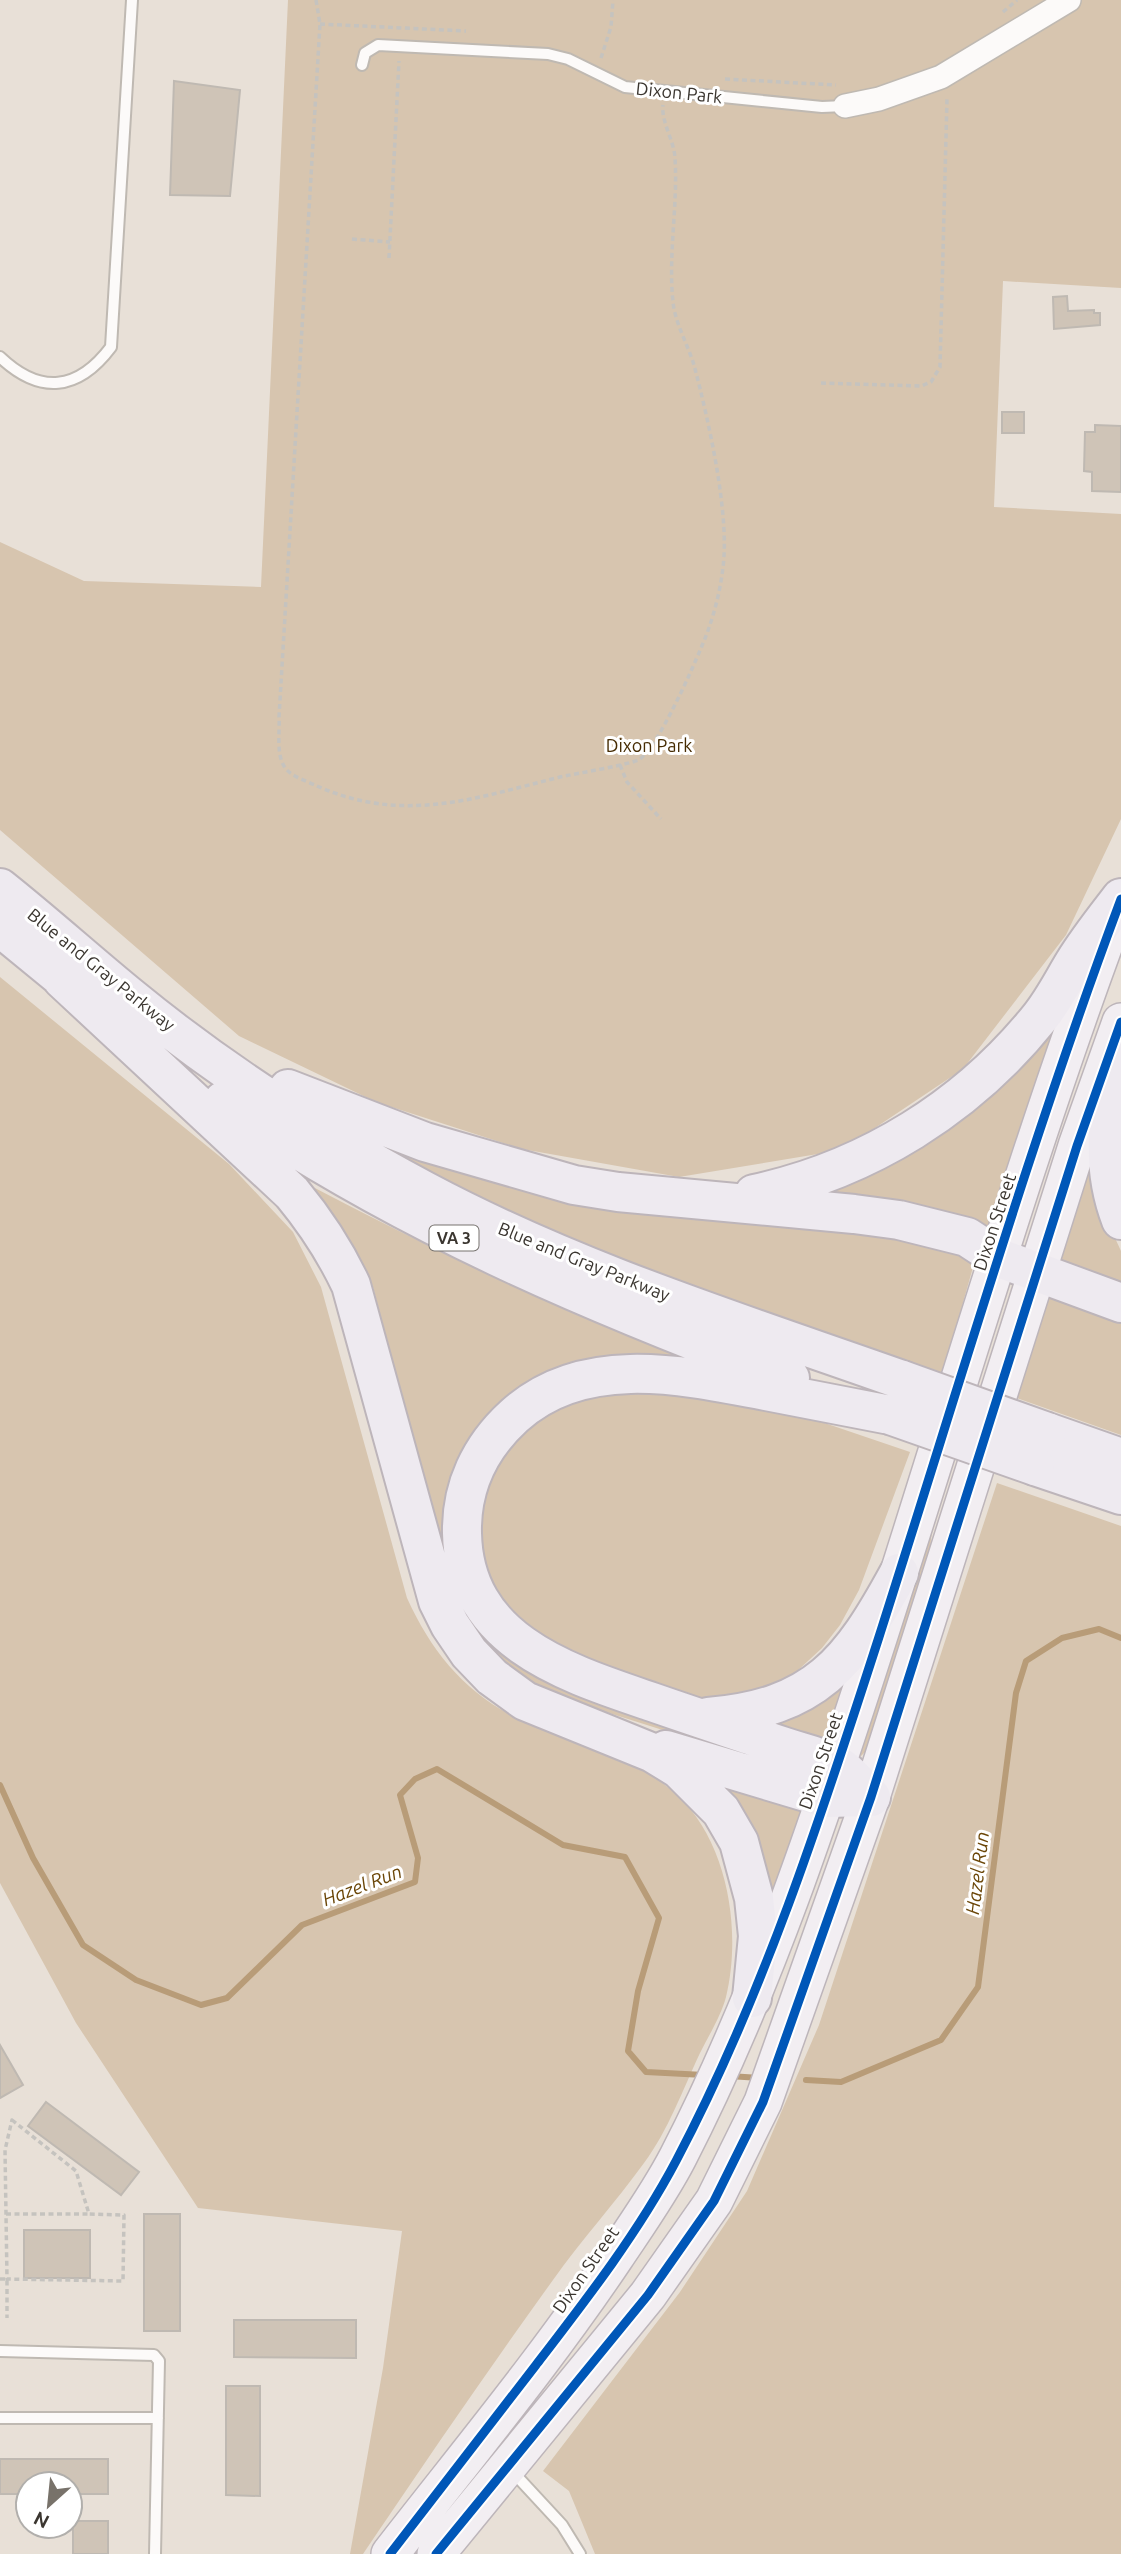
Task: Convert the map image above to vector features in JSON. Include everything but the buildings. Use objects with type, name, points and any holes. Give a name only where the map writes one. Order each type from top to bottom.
[{"type":"highway","name":"Blue and Gray Parkway","points":[[0,888],[130,997],[211,1059],[424,1191],[497,1227],[896,1398]]},
{"type":"highway","points":[[717,1201],[797,1183],[845,1166],[890,1144],[958,1100],[1013,1050],[1042,1014],[1076,960],[1121,898]]},
{"type":"highway","name":"Blue and Gray Parkway","points":[[0,927],[186,1077],[268,1132],[440,1231],[604,1306],[896,1398],[1041,1449],[1121,1495]]},
{"type":"highway","points":[[62,979],[292,1193],[317,1223],[338,1256],[351,1285],[438,1601],[469,1653],[492,1677],[525,1700],[610,1735],[679,1769],[721,1811],[739,1843],[754,1898],[758,1936],[752,1998]]},
{"type":"highway","points":[[1121,1058],[1111,1097],[1107,1156],[1121,1220]]},
{"type":"highway","points":[[211,1059],[425,1142],[493,1164],[574,1185],[618,1192],[899,1220],[968,1237],[999,1258],[1121,1303]]},
{"type":"highway","points":[[871,1797],[832,1782],[699,1718],[563,1671],[535,1656],[494,1619],[478,1596],[462,1543],[461,1515],[466,1489],[478,1462],[494,1437],[537,1398],[558,1387],[611,1375],[650,1373],[896,1398]]},
{"type":"highway","name":"Blue and Gray Parkway","points":[[1041,1449],[1121,1458]]},
{"type":"highway","points":[[699,1718],[771,1708],[793,1699],[823,1679],[854,1645],[899,1573]]},
{"type":"highway","points":[[610,1735],[832,1782]]},
{"type":"main road","name":"Dixon Street","points":[[390,2554],[584,2303],[677,2159],[752,1998],[832,1782],[999,1258],[1087,990],[1121,898]]},
{"type":"main road","points":[[436,2554],[648,2295],[714,2201],[764,2102],[871,1797],[1037,1272],[1121,1022]]},
{"type":"street","name":"Dixon Park","points":[[845,95],[901,93],[941,77],[997,29],[1038,0]]},
{"type":"street","name":"Dixon Park","points":[[997,29],[1069,0]]},
{"type":"lane","points":[[0,357],[15,371],[37,381],[62,384],[91,371],[111,347],[132,0]]},
{"type":"lane","name":"Dixon Park","points":[[362,65],[365,52],[370,48],[400,45],[548,54],[568,59],[625,87],[664,93],[822,107],[845,95]]},
{"type":"lane","points":[[0,2351],[154,2355],[159,2361],[155,2554]]},
{"type":"lane","points":[[0,2418],[158,2418]]},
{"type":"lane","points":[[508,2467],[536,2494],[580,2554]]},
{"type":"path","points":[[316,0],[320,24],[279,717],[280,755],[285,769],[300,778],[350,798],[404,808],[462,802],[640,759],[689,675],[713,614],[724,566],[722,516],[708,424],[693,363],[673,305],[676,180],[674,146],[662,111],[664,93]]},
{"type":"path","points":[[601,58],[611,27],[613,0]]},
{"type":"path","points":[[997,29],[1017,0]]},
{"type":"path","points":[[389,258],[401,27]]},
{"type":"path","points":[[821,383],[921,386],[937,376],[940,367],[948,142],[947,91],[941,77]]},
{"type":"path","points":[[715,78],[845,95]]},
{"type":"path","points":[[352,239],[390,242]]},
{"type":"path","points":[[620,765],[627,782],[661,819]]},
{"type":"path","points":[[7,2318],[3,2179],[5,2150],[12,2120],[76,2171],[89,2214]]},
{"type":"path","points":[[0,2279],[123,2281],[124,2215],[6,2214]]},
{"type":"path","points":[[0,2246],[6,2247]]},
{"type":"green space","name":"Dixon Park","points":[[288,0],[1121,0],[1121,288],[1003,281],[994,507],[1121,514],[1121,819],[1066,935],[963,1069],[842,1150],[679,1177],[522,1149],[376,1102],[239,1036],[0,830],[0,542],[84,581],[261,587]]},
{"type":"green space","points":[[0,977],[229,1164],[293,1232],[321,1287],[407,1598],[441,1656],[471,1687],[507,1713],[624,1761],[660,1781],[694,1814],[719,1862],[727,1889],[732,1944],[726,1997],[675,2110],[653,2151],[575,2250],[363,2554],[350,2554],[383,2368],[402,2231],[198,2208],[76,2023],[0,1883]]},
{"type":"green space","points":[[1071,994],[992,1229],[782,1199],[826,1188]]},
{"type":"green space","points":[[383,1138],[910,1235],[975,1260],[943,1374],[622,1262],[457,1189],[378,1147]]},
{"type":"green space","points":[[1093,1144],[1115,1238],[1121,1251],[1121,1290],[1057,1266]]},
{"type":"green space","points":[[311,1186],[492,1276],[584,1317],[678,1354],[676,1366],[625,1363],[469,1458],[479,1617],[807,1776],[542,1691],[493,1656],[455,1601],[373,1287],[346,1234]]},
{"type":"green space","points":[[1048,1288],[1121,1318],[1121,1435],[1014,1397]]},
{"type":"green space","points":[[584,1391],[681,1391],[804,1416],[910,1452],[859,1590],[840,1625],[822,1648],[795,1673],[758,1691],[719,1700],[678,1694],[582,1665],[505,1610],[480,1558],[484,1463],[500,1439]]},
{"type":"green space","points":[[997,1483],[1121,1526],[1121,2554],[595,2554],[569,2491],[543,2471],[680,2292],[747,2191],[819,2025]]},
{"type":"green space","points":[[926,1528],[932,1530],[927,1578],[868,1749],[861,1756],[857,1753]]},
{"type":"green space","points":[[856,1661],[830,1745],[766,1723]]},
{"type":"green space","points":[[703,1770],[806,1803],[767,1937]]},
{"type":"waterway","name":"Hazel Run","points":[[806,2080],[841,2082],[941,2040],[978,1987],[1016,1693],[1026,1661],[1062,1638],[1099,1629],[1121,1638]]},
{"type":"waterway","name":"Hazel Run","points":[[0,1785],[33,1858],[83,1945],[136,1980],[201,2005],[227,1998],[302,1925],[415,1882],[418,1858],[400,1795],[415,1779],[437,1769],[563,1845],[625,1857],[659,1918],[638,1991],[628,2051],[646,2072],[704,2075]]},
{"type":"waterway","name":"Hazel Run","points":[[729,2076],[760,2078]]},
{"type":"cycle path","points":[[390,2554],[574,2316],[628,2240],[676,2161],[736,2035],[788,1905],[835,1773],[1025,1175],[1121,899]]},
{"type":"cycle path","points":[[436,2554],[648,2295],[714,2201],[763,2102],[871,1797],[1077,1146],[1121,1022]]}]
